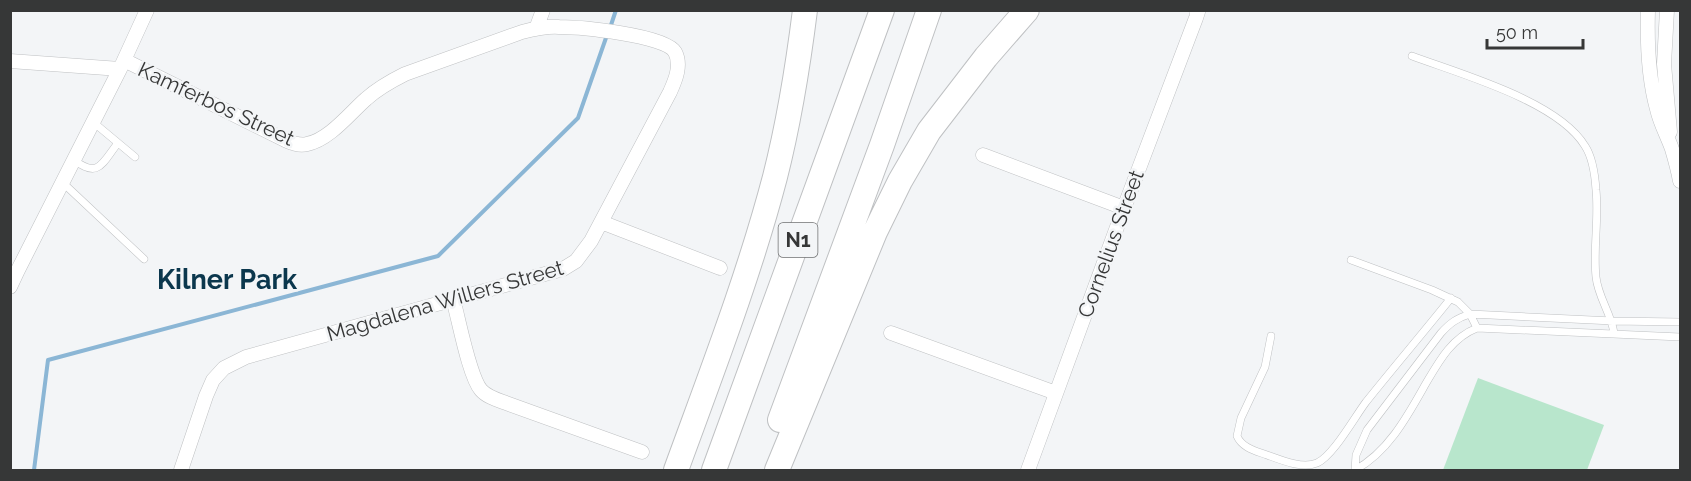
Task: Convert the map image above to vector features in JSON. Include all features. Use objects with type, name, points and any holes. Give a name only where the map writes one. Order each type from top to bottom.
[{"type":"highway","points":[[676,471],[746,270],[775,178],[788,122],[805,10]]},
{"type":"highway","name":"N1","points":[[714,471],[882,10]]},
{"type":"highway","name":"N1","points":[[762,471],[882,146],[929,10]]},
{"type":"highway","points":[[777,471],[875,232],[900,181],[930,130],[986,57],[1027,10]]},
{"type":"street","points":[[10,287],[14,269],[74,160],[147,10]]},
{"type":"street","points":[[536,29],[543,10]]},
{"type":"street","points":[[1648,10],[1647,38],[1650,77],[1662,126],[1672,149]]},
{"type":"street","points":[[1667,10],[1664,64],[1672,149],[1680,181]]},
{"type":"street","name":"Cornelius Street","points":[[1028,471],[1196,14]]},
{"type":"street","name":"Kamferbos Street","points":[[10,61],[122,65],[299,145],[315,141],[327,134],[366,98],[405,74],[536,29],[568,27],[621,33],[650,39],[671,47]]},
{"type":"street","name":"Magdalena Willers Street","points":[[181,471],[209,387],[224,368],[246,357],[563,269],[576,261],[586,250],[673,84],[677,73],[677,61],[675,51],[671,47]]},
{"type":"street","points":[[983,155],[1124,208]]},
{"type":"street","points":[[601,222],[720,268]]},
{"type":"street","points":[[453,299],[473,375],[482,391],[488,396],[642,452]]},
{"type":"street","points":[[891,333],[1056,393]]},
{"type":"lane","points":[[1412,56],[1516,94],[1555,117],[1584,143],[1590,154],[1596,189],[1596,278],[1599,291],[1613,321],[1614,333]]},
{"type":"lane","points":[[93,122],[135,158]]},
{"type":"lane","points":[[74,160],[92,170],[98,167],[118,143]]},
{"type":"lane","points":[[62,182],[144,259]]},
{"type":"lane","points":[[1351,260],[1451,298],[1470,314],[1477,328]]},
{"type":"lane","points":[[1271,336],[1265,367],[1241,418],[1237,436],[1243,445],[1251,449],[1275,458],[1308,465],[1317,463],[1330,452],[1364,404],[1451,298]]},
{"type":"lane","points":[[1355,470],[1356,455],[1361,441],[1449,324],[1459,317],[1470,314],[1680,322]]},
{"type":"lane","points":[[1355,470],[1373,458],[1391,440],[1450,347],[1470,330],[1477,328],[1680,337]]},
{"type":"green space","points":[[1478,378],[1604,425],[1587,470],[1443,470]]},
{"type":"waterway","points":[[610,28],[616,10]]},
{"type":"waterway","points":[[34,470],[48,360],[438,256],[578,118],[607,35]]},
{"type":"district","name":"Kilner Park","points":[[227,280]]}]
